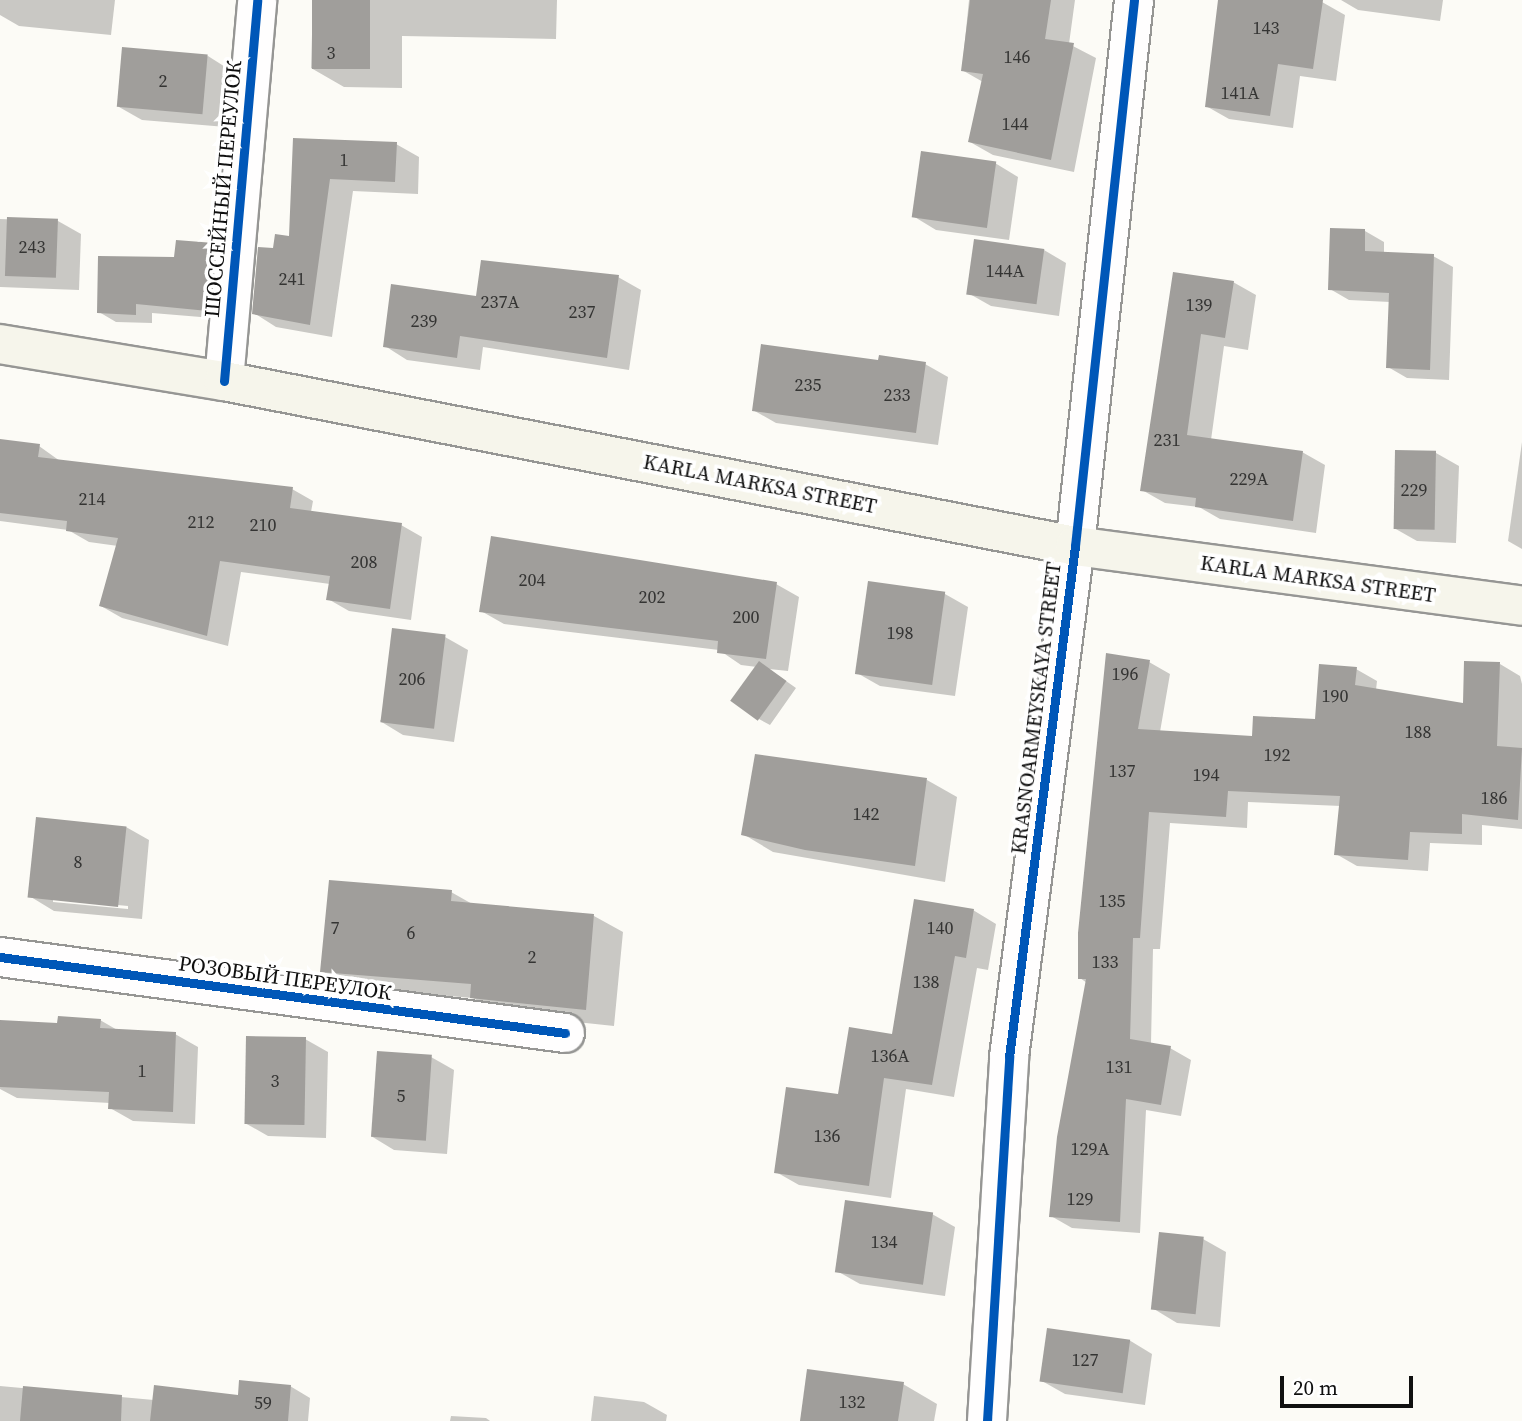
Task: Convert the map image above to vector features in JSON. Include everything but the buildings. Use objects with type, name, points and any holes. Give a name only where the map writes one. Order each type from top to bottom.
[{"type":"main road","name":"KARLA MARKSA STREET","points":[[0,344],[224,381],[1075,546],[1522,607]]},
{"type":"street","name":"ШОССЕЙНЫЙ ПЕРЕУЛОК","points":[[224,381],[257,0]]},
{"type":"street","name":"KRASNOARMEYSKAYA STREET","points":[[988,1421],[1009,1057],[1075,546],[1134,0]]},
{"type":"street","name":"РОЗОВЫЙ ПЕРЕУЛОК","points":[[0,957],[565,1033]]},
{"type":"cycle path","points":[[224,381],[257,0]]},
{"type":"cycle path","points":[[987,1421],[1009,1057],[1075,546],[1134,0]]},
{"type":"cycle path","points":[[0,957],[565,1033]]}]
